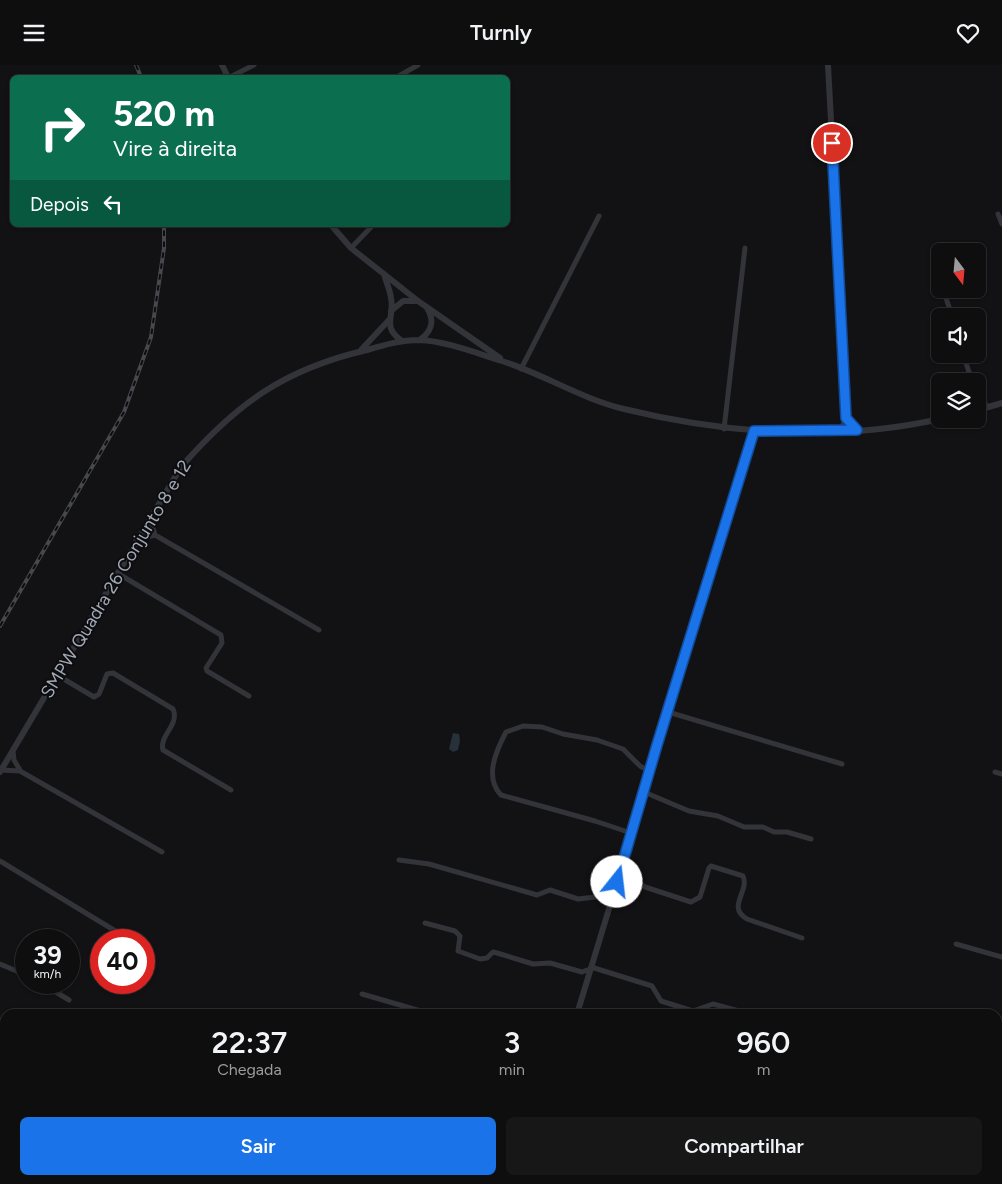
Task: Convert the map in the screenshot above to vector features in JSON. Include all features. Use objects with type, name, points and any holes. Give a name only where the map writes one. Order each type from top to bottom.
[{"type":"street","points":[[233,75],[254,65]]},
{"type":"street","points":[[400,75],[418,65]]},
{"type":"street","points":[[828,65],[846,418],[840,431]]},
{"type":"street","points":[[998,214],[1002,224]]},
{"type":"street","points":[[521,369],[599,216]]},
{"type":"street","points":[[333,227],[350,248],[426,307],[505,362]]},
{"type":"street","points":[[350,248],[371,227]]},
{"type":"street","points":[[724,429],[745,248]]},
{"type":"street","points":[[384,273],[391,299],[390,329],[402,341],[420,340],[505,362],[622,409],[724,429],[754,431],[857,430],[931,420]]},
{"type":"street","points":[[391,311],[403,301],[418,301]]},
{"type":"street","points":[[420,340],[428,334],[432,325],[431,315],[426,307]]},
{"type":"street","name":"SMPW Quadra 26 Conjunto 8 e 12","points":[[358,352],[389,320]]},
{"type":"street","name":"SMPW Quadra 26 Conjunto 8 e 12","points":[[1,771],[181,467],[212,432],[247,402],[284,378],[358,352],[402,341]]},
{"type":"street","points":[[988,407],[1002,403]]},
{"type":"street","points":[[846,418],[857,430]]},
{"type":"street","points":[[578,1009],[649,771],[754,431]]},
{"type":"street","points":[[150,518],[155,535],[319,629]]},
{"type":"street","points":[[136,541],[155,535]]},
{"type":"street","points":[[117,573],[221,635],[222,643],[206,667],[207,671],[249,696]]},
{"type":"street","points":[[57,675],[94,697],[99,694],[107,675],[113,673],[174,709],[175,719],[162,742],[163,750],[231,790]]},
{"type":"street","points":[[668,712],[842,764]]},
{"type":"street","points":[[631,833],[501,795],[495,789],[492,778],[496,751],[506,731],[524,726],[542,727],[618,747],[640,766],[649,771]]},
{"type":"street","points":[[13,751],[14,760],[20,771]]},
{"type":"street","points":[[1,771],[20,771],[162,853]]},
{"type":"street","points":[[995,772],[1002,774]]},
{"type":"street","points":[[644,792],[689,811],[718,816],[744,827],[763,827],[774,832],[786,832],[811,839]]},
{"type":"street","points":[[399,860],[429,864],[537,895],[550,890],[578,899],[613,895]]},
{"type":"street","points":[[0,861],[112,929]]},
{"type":"street","points":[[621,869],[645,887],[692,902],[700,897],[711,866],[743,876],[745,881],[737,907],[740,915],[802,938]]},
{"type":"street","points":[[425,923],[456,931],[460,936],[458,951],[480,959],[487,958],[492,952],[534,965],[550,963],[582,973],[587,980]]},
{"type":"street","points":[[956,944],[1002,957]]},
{"type":"street","points":[[0,964],[15,970]]},
{"type":"street","points":[[582,973],[591,968],[652,986],[661,1001],[687,1009]]},
{"type":"street","points":[[59,994],[69,1000]]},
{"type":"street","points":[[362,994],[414,1009]]},
{"type":"street","points":[[697,1009],[713,1004],[732,1009]]},
{"type":"shaded area","points":[[453,733],[459,734],[460,741],[458,750],[453,752],[449,749]]},
{"type":"railway","points":[[136,65],[140,75]]},
{"type":"railway","points":[[0,626],[124,412],[151,337],[164,248],[164,227]]},
{"type":"route","points":[[617,882],[657,745],[754,431],[857,430],[846,418],[832,143]]}]
